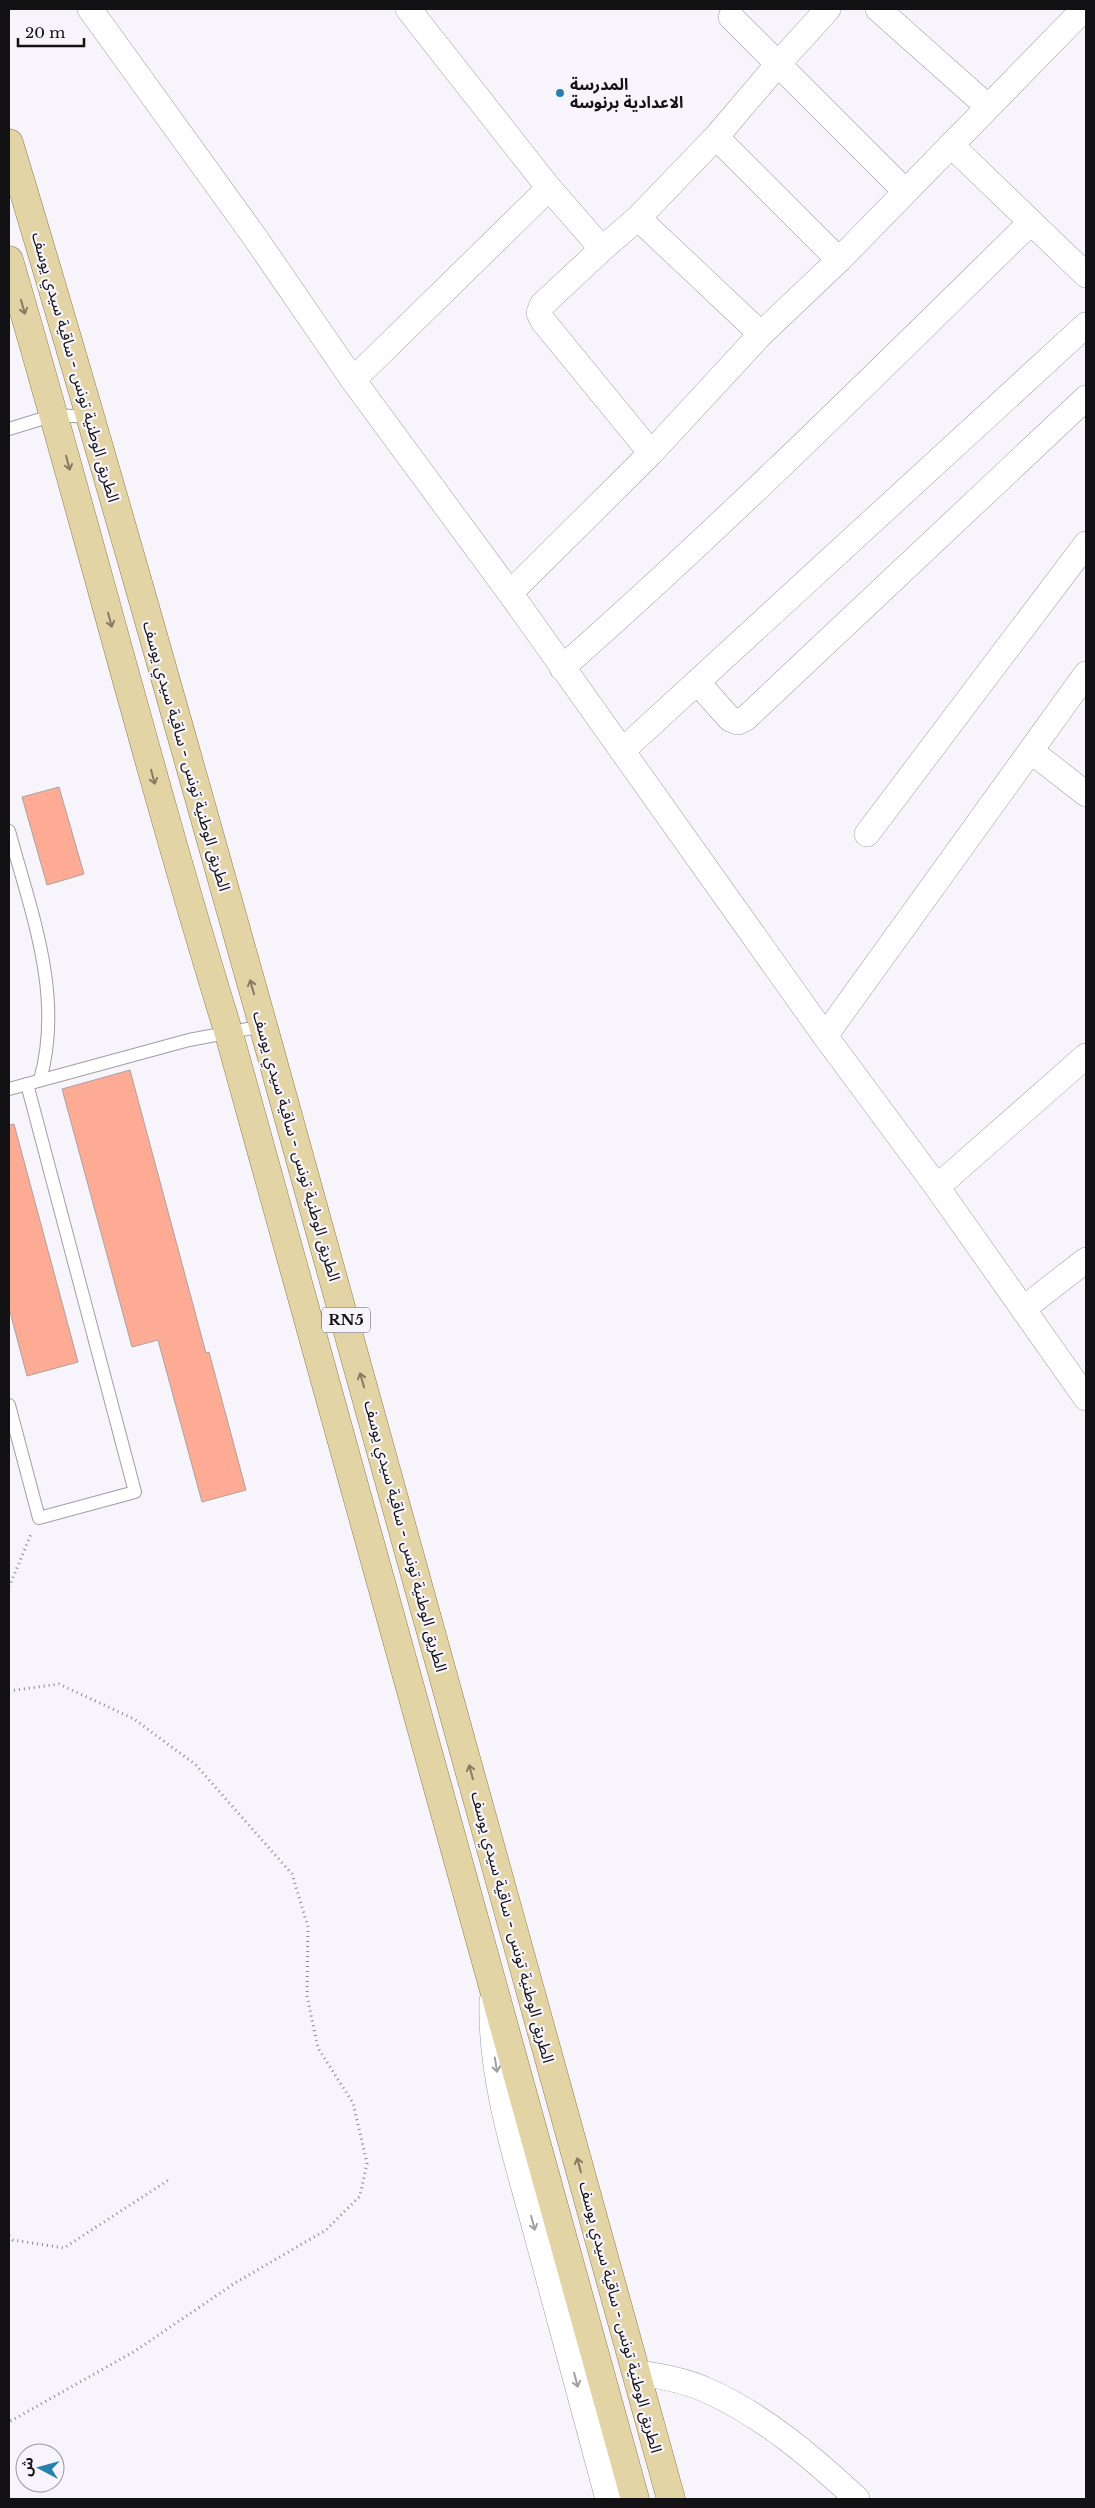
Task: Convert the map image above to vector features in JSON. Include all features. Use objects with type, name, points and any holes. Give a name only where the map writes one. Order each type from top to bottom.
[{"type":"main road","name":"الطريق الوطنية تونس - ساقية سيدي يوسف","points":[[9,143],[92,417],[263,1026],[671,2499]]},
{"type":"main road","name":"الطريق الوطنية تونس - ساقية سيدي يوسف","points":[[9,260],[54,415],[177,863],[229,1034],[635,2499]]},
{"type":"street","points":[[90,9],[254,236],[353,380],[510,592],[562,668],[825,1036],[937,1187],[1023,1309],[1082,1382]]},
{"type":"street","points":[[408,9],[549,188],[602,249]]},
{"type":"street","points":[[651,452],[543,321],[539,313],[542,305],[638,218],[716,137],[828,9]]},
{"type":"street","points":[[878,9],[987,106]]},
{"type":"street","points":[[510,592],[651,452],[761,334],[839,260],[987,106],[1084,9]]},
{"type":"street","points":[[731,17],[905,191]]},
{"type":"street","points":[[716,137],[839,260]]},
{"type":"street","points":[[950,145],[1086,275]]},
{"type":"street","points":[[353,380],[549,188]]},
{"type":"street","points":[[638,218],[761,334]]},
{"type":"street","points":[[562,668],[662,581],[1031,222]]},
{"type":"street","points":[[622,751],[1086,325]]},
{"type":"street","points":[[696,682],[730,719],[738,722],[746,718],[1086,398]]},
{"type":"street","points":[[867,834],[1086,544]]},
{"type":"street","points":[[825,1036],[1086,674]]},
{"type":"street","points":[[1031,751],[1086,794]]},
{"type":"street","points":[[937,1187],[1086,1056]]},
{"type":"street","points":[[1023,1309],[1086,1260]]},
{"type":"street","points":[[492,1981],[493,2041],[513,2144],[608,2499]]},
{"type":"street","points":[[636,2372],[664,2377],[704,2389],[736,2405],[803,2451],[857,2499]]},
{"type":"lane","points":[[9,429],[54,415],[92,417]]},
{"type":"lane","points":[[9,831],[41,950],[49,993],[46,1059],[40,1080]]},
{"type":"lane","points":[[9,1089],[189,1040],[229,1034],[263,1026]]},
{"type":"lane","points":[[9,1405],[39,1518],[135,1492],[27,1084]]},
{"type":"path","points":[[9,1587],[39,1518]]},
{"type":"path","points":[[9,1691],[59,1684],[134,1719],[196,1765],[292,1874],[308,1927],[307,1996],[318,2048],[353,2103],[367,2163],[360,2196],[326,2230],[235,2283],[135,2351],[9,2422]]},
{"type":"path","points":[[9,2236],[13,2240],[64,2248],[170,2179]]},
{"type":"building","points":[[59,787],[84,874],[47,885],[22,797]]},
{"type":"building","points":[[130,1070],[206,1353],[209,1352],[246,1490],[202,1502],[158,1340],[132,1347],[62,1089]]},
{"type":"building","points":[[14,1124],[78,1362],[27,1376],[9,1308],[9,1125]]},
{"type":"place","name":"المدرسة الاعدادية برنوسة","points":[[560,93]]}]
